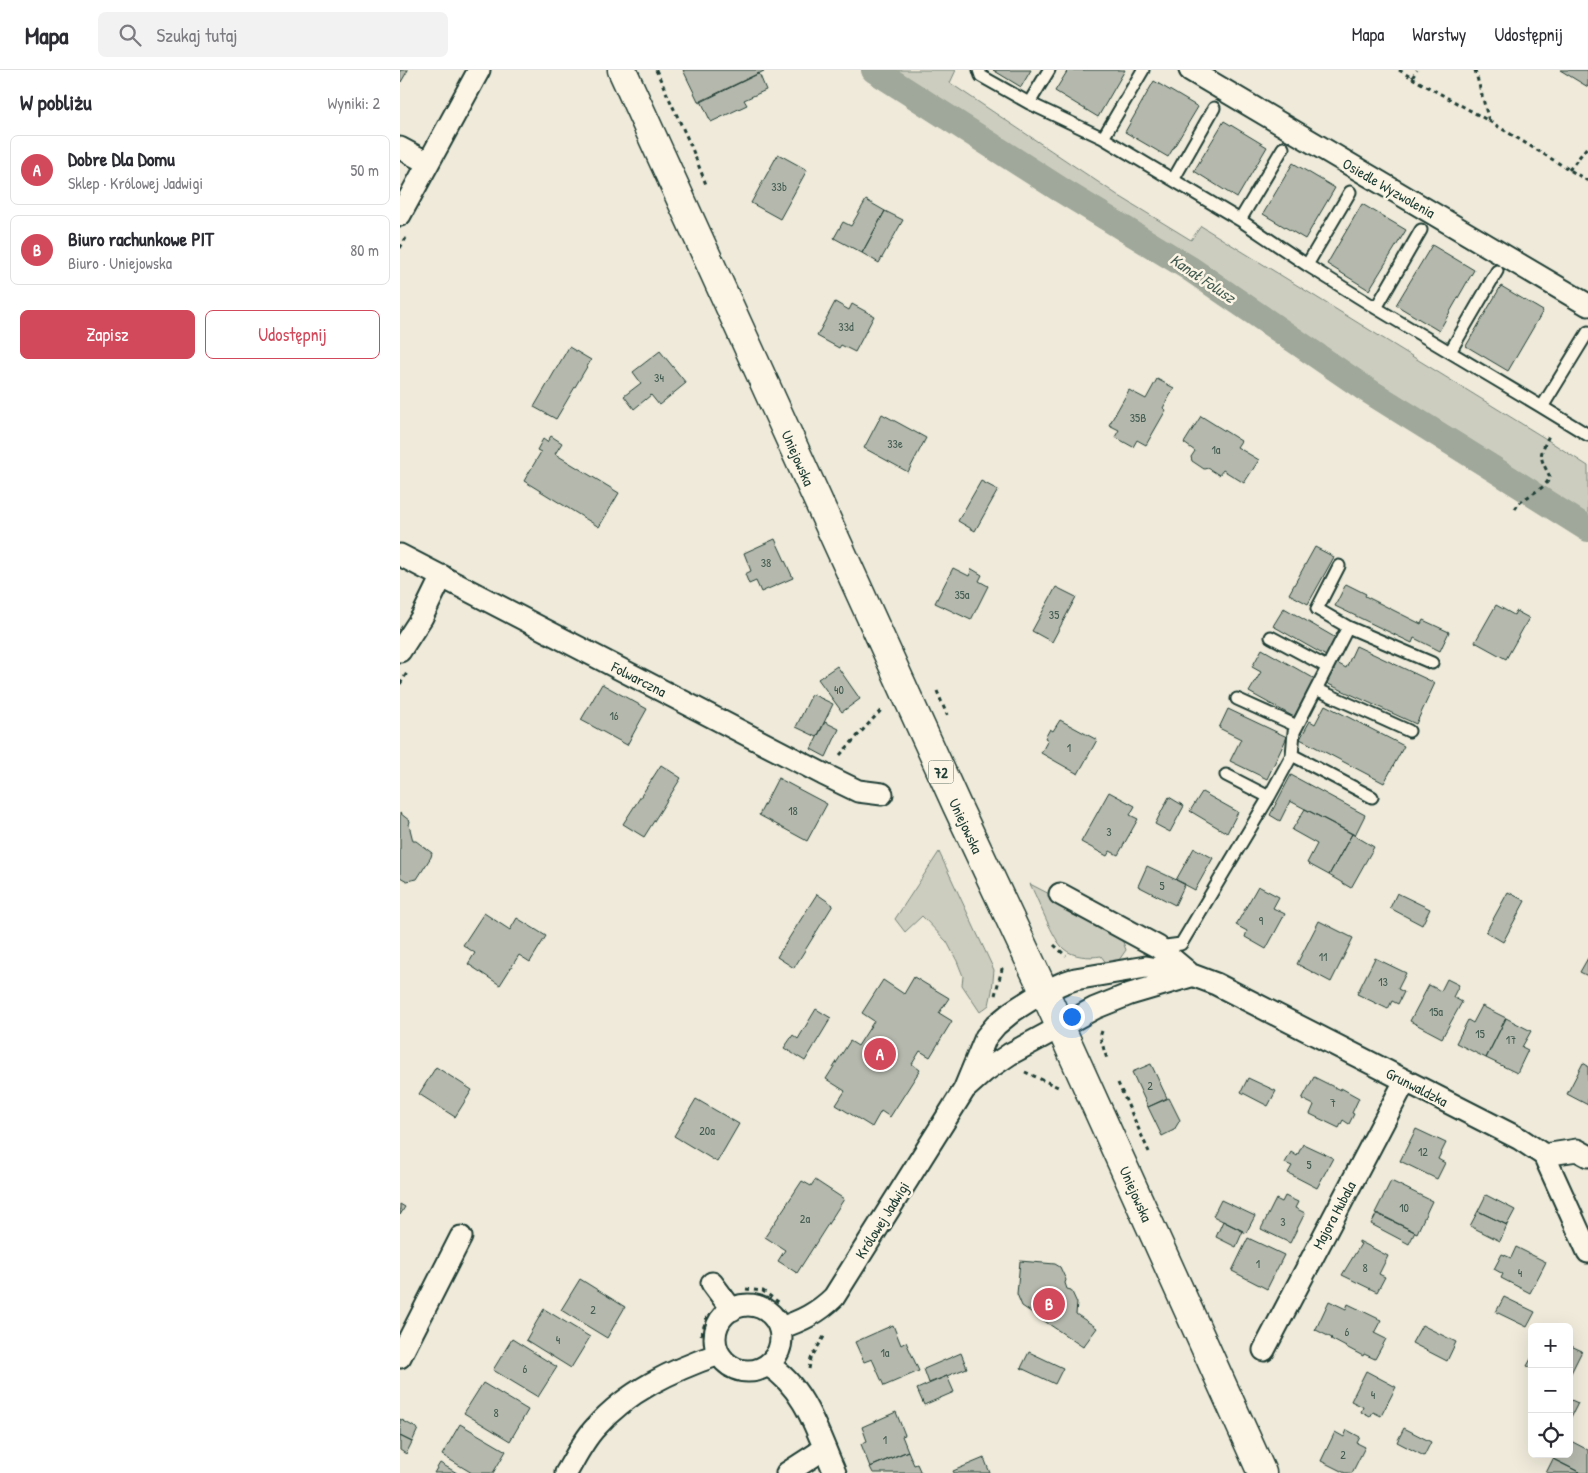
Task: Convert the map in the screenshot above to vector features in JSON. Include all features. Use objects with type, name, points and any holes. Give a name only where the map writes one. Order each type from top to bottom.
[{"type":"main road","name":"Uniejowska","points":[[622,70],[1262,1473]]},
{"type":"street","points":[[400,215],[479,70]]},
{"type":"street","name":"Osiedle Wyzwolenia","points":[[1190,70],[1588,305]]},
{"type":"street","points":[[400,148],[428,163]]},
{"type":"street","name":"Folwarczna","points":[[400,555],[823,774],[858,791],[882,794]]},
{"type":"street","points":[[400,652],[422,617],[442,576]]},
{"type":"street","name":"Grunwaldzka","points":[[1060,894],[1158,947],[1192,975]]},
{"type":"street","name":"Grunwaldzka","points":[[1043,992],[1075,979],[1146,967],[1192,975],[1216,984],[1520,1139],[1544,1155]]},
{"type":"street","name":"Królowej Jadwigi","points":[[964,1090],[985,1071],[1010,1054],[1095,1008],[1192,975]]},
{"type":"street","name":"Królowej Jadwigi","points":[[780,1328],[812,1315],[834,1297],[964,1090],[986,1037],[996,1025],[1013,1011],[1043,992]]},
{"type":"street","name":"Majora Hubala","points":[[1264,1350],[1404,1080]]},
{"type":"street","points":[[1588,1156],[1577,1150],[1544,1155],[1588,1252]]},
{"type":"street","points":[[400,1357],[461,1237]]},
{"type":"street","points":[[722,1296],[737,1307],[758,1306],[768,1311],[775,1318],[782,1338],[780,1348],[776,1358],[763,1373]]},
{"type":"street","points":[[722,1296],[727,1312],[720,1321],[716,1332],[715,1343],[719,1354],[726,1363],[735,1369],[747,1372],[779,1372],[796,1390],[804,1404],[834,1473]]},
{"type":"street","points":[[566,1473],[594,1429],[623,1401],[668,1375],[719,1354]]},
{"type":"street","points":[[787,1473],[824,1449]]},
{"type":"lane","points":[[978,70],[981,76],[1029,103],[1103,138],[1240,220],[1376,308],[1588,435]]},
{"type":"lane","points":[[1029,103],[1049,70]]},
{"type":"lane","points":[[1103,138],[1143,70]]},
{"type":"lane","points":[[1173,180],[1214,108]]},
{"type":"lane","points":[[1240,220],[1283,148]]},
{"type":"lane","points":[[1307,265],[1350,192]]},
{"type":"lane","points":[[1376,308],[1421,230]]},
{"type":"lane","points":[[1450,352],[1497,270]]},
{"type":"lane","points":[[1542,407],[1588,332]]},
{"type":"lane","points":[[1340,566],[1317,609],[1348,627],[1432,663]]},
{"type":"lane","points":[[1158,947],[1181,944],[1269,797],[1292,755],[1294,732],[1348,627]]},
{"type":"lane","points":[[1271,637],[1327,667]]},
{"type":"lane","points":[[1316,689],[1409,731]]},
{"type":"lane","points":[[1237,699],[1297,726]]},
{"type":"lane","points":[[1292,755],[1372,797]]},
{"type":"lane","points":[[1226,776],[1269,797]]},
{"type":"path","points":[[1399,70],[1489,121],[1588,181]]},
{"type":"path","points":[[1412,78],[1417,70]]},
{"type":"path","points":[[1475,70],[1489,121]]},
{"type":"path","points":[[1569,170],[1588,146]]},
{"type":"path","points":[[1515,509],[1518,504],[1549,481],[1550,477],[1540,460],[1541,453],[1557,416]]},
{"type":"path","points":[[823,774],[886,704]]},
{"type":"path","points":[[1103,1027],[1100,1037],[1107,1060]]},
{"type":"path","points":[[1115,1078],[1150,1154]]},
{"type":"path","points":[[700,1339],[708,1312],[722,1296],[740,1288],[763,1291],[782,1305]]},
{"type":"path","points":[[722,1375],[738,1382],[763,1373]]},
{"type":"shaded area","points":[[891,70],[956,70],[950,83],[1119,196],[1191,240],[1201,226],[1588,466],[1588,521],[1108,208]]},
{"type":"shaded area","points":[[939,852],[994,970],[989,1005],[980,1012],[962,985],[963,976],[947,942],[922,916],[905,932],[895,919]]},
{"type":"shaded area","points":[[1030,884],[1065,902],[1071,914],[1113,934],[1123,942],[1126,950],[1119,960],[1107,964],[1101,956],[1082,956],[1072,954],[1064,949],[1051,928]]},
{"type":"building","points":[[400,70],[408,70],[401,82],[400,81]]},
{"type":"building","points":[[683,70],[766,70],[699,103]]},
{"type":"building","points":[[993,70],[1031,70],[1021,87]]},
{"type":"building","points":[[1068,70],[1125,70],[1098,117],[1055,91]]},
{"type":"building","points":[[1560,70],[1588,70],[1588,87]]},
{"type":"building","points":[[759,73],[766,90],[744,100],[747,105],[711,122],[701,101]]},
{"type":"building","points":[[1154,81],[1198,107],[1168,157],[1125,132]]},
{"type":"building","points":[[1224,121],[1267,147],[1237,198],[1194,171]]},
{"type":"building","points":[[778,154],[807,170],[780,219],[751,203]]},
{"type":"building","points":[[1293,163],[1335,188],[1305,239],[1263,214]]},
{"type":"building","points":[[866,200],[885,211],[862,253],[834,238],[843,222],[851,226]]},
{"type":"building","points":[[1362,204],[1406,230],[1369,290],[1327,264]]},
{"type":"building","points":[[885,211],[903,220],[879,263],[862,253]]},
{"type":"building","points":[[1432,245],[1474,270],[1439,331],[1396,305]]},
{"type":"building","points":[[1501,286],[1543,311],[1508,371],[1466,346]]},
{"type":"building","points":[[835,302],[849,310],[852,304],[874,316],[855,352],[841,345],[839,348],[817,336]]},
{"type":"building","points":[[569,347],[591,360],[556,419],[534,407]]},
{"type":"building","points":[[660,351],[686,383],[659,405],[651,395],[634,409],[624,396],[641,383],[633,372]]},
{"type":"building","points":[[1157,379],[1174,388],[1163,408],[1166,410],[1146,445],[1137,440],[1133,447],[1115,437],[1119,430],[1109,425],[1129,390],[1146,399]]},
{"type":"building","points":[[882,414],[926,438],[908,472],[864,448]]},
{"type":"building","points":[[1201,416],[1241,441],[1237,447],[1259,460],[1244,483],[1223,470],[1219,475],[1208,468],[1204,469],[1192,461],[1191,457],[1195,451],[1184,443]]},
{"type":"building","points":[[551,436],[562,443],[555,454],[619,493],[599,527],[524,481],[541,452],[537,450],[543,439],[547,442]]},
{"type":"building","points":[[981,481],[998,490],[975,531],[958,521]]},
{"type":"building","points":[[775,539],[793,578],[761,592],[756,581],[749,584],[745,574],[751,571],[744,553]]},
{"type":"building","points":[[1315,547],[1334,557],[1308,604],[1289,594]]},
{"type":"building","points":[[953,568],[969,576],[972,569],[982,575],[979,581],[988,586],[971,620],[935,603]]},
{"type":"building","points":[[1346,584],[1366,594],[1365,596],[1421,624],[1423,620],[1449,632],[1440,651],[1414,638],[1412,643],[1335,606]]},
{"type":"building","points":[[1056,587],[1076,597],[1052,642],[1032,631]]},
{"type":"building","points":[[1496,605],[1514,615],[1516,611],[1529,618],[1506,659],[1475,642]]},
{"type":"building","points":[[1284,608],[1336,638],[1326,656],[1273,626]]},
{"type":"building","points":[[1356,646],[1435,683],[1416,724],[1326,683],[1335,662],[1346,668]]},
{"type":"building","points":[[1262,649],[1315,679],[1294,717],[1249,692],[1261,672],[1252,667]]},
{"type":"building","points":[[837,666],[860,699],[842,712],[818,679]]},
{"type":"building","points":[[602,684],[647,709],[627,745],[581,720]]},
{"type":"building","points":[[812,694],[833,704],[817,737],[796,727]]},
{"type":"building","points":[[1325,705],[1404,746],[1384,783],[1300,739],[1310,721],[1315,724]]},
{"type":"building","points":[[1228,709],[1287,737],[1267,779],[1230,761],[1241,739],[1219,728]]},
{"type":"building","points":[[1060,720],[1097,740],[1078,774],[1041,753],[1048,740],[1045,738],[1050,729],[1053,731]]},
{"type":"building","points":[[825,722],[839,729],[826,757],[811,749]]},
{"type":"building","points":[[661,765],[681,778],[644,837],[623,824]]},
{"type":"building","points":[[1291,775],[1365,815],[1355,835],[1290,801],[1280,821],[1270,815]]},
{"type":"building","points":[[778,778],[827,804],[807,841],[759,815]]},
{"type":"building","points":[[1109,792],[1135,806],[1130,815],[1138,819],[1118,855],[1110,851],[1107,856],[1081,842]]},
{"type":"building","points":[[1202,792],[1238,812],[1227,833],[1190,811]]},
{"type":"building","points":[[1169,797],[1184,806],[1170,832],[1155,824]]},
{"type":"building","points":[[1305,809],[1352,834],[1329,875],[1307,863],[1317,844],[1292,830]]},
{"type":"building","points":[[400,813],[410,821],[409,825],[413,841],[416,841],[432,853],[417,879],[407,881],[400,877]]},
{"type":"building","points":[[1352,834],[1374,847],[1351,888],[1329,875]]},
{"type":"building","points":[[1194,848],[1213,858],[1195,890],[1176,880]]},
{"type":"building","points":[[1147,866],[1185,884],[1175,905],[1138,886]]},
{"type":"building","points":[[1258,886],[1279,897],[1273,908],[1285,914],[1266,949],[1245,937],[1247,931],[1236,925]]},
{"type":"building","points":[[1508,892],[1525,901],[1503,942],[1486,932]]},
{"type":"building","points":[[1397,893],[1430,909],[1422,925],[1390,908]]},
{"type":"building","points":[[817,894],[833,905],[794,968],[777,957]]},
{"type":"building","points":[[484,913],[510,930],[517,918],[546,936],[530,962],[519,955],[500,985],[468,964],[475,953],[463,945]]},
{"type":"building","points":[[1319,921],[1353,938],[1331,982],[1297,964]]},
{"type":"building","points":[[1375,958],[1406,973],[1398,989],[1404,992],[1398,1004],[1392,1001],[1388,1009],[1357,994]]},
{"type":"building","points":[[1588,958],[1588,976],[1580,972]]},
{"type":"building","points":[[914,977],[949,998],[939,1013],[952,1021],[930,1057],[920,1051],[912,1064],[920,1070],[890,1117],[881,1111],[872,1127],[836,1105],[845,1091],[826,1079],[850,1041],[858,1046],[874,1021],[862,1013],[883,980],[904,994]]},
{"type":"building","points":[[1447,979],[1459,985],[1453,997],[1462,1002],[1442,1038],[1410,1021],[1429,985],[1441,991]]},
{"type":"building","points":[[1482,1006],[1506,1018],[1486,1058],[1456,1043],[1468,1020],[1473,1023]]},
{"type":"building","points":[[816,1009],[831,1018],[805,1061],[784,1048],[793,1035],[798,1039]]},
{"type":"building","points":[[1506,1018],[1531,1031],[1522,1047],[1528,1050],[1517,1073],[1486,1058]]},
{"type":"building","points":[[1583,1063],[1588,1066],[1588,1105],[1567,1094]]},
{"type":"building","points":[[1151,1064],[1167,1098],[1148,1107],[1132,1072]]},
{"type":"building","points":[[436,1067],[472,1090],[455,1117],[419,1094]]},
{"type":"building","points":[[1314,1077],[1359,1098],[1349,1124],[1343,1120],[1339,1128],[1310,1114],[1314,1105],[1302,1099]]},
{"type":"building","points":[[1248,1078],[1276,1091],[1268,1106],[1241,1092]]},
{"type":"building","points":[[1169,1098],[1180,1120],[1174,1130],[1162,1136],[1148,1107]]},
{"type":"building","points":[[696,1099],[739,1124],[717,1162],[674,1136]]},
{"type":"building","points":[[1416,1129],[1446,1143],[1438,1159],[1445,1163],[1437,1179],[1400,1161]]},
{"type":"building","points":[[1303,1144],[1333,1158],[1317,1188],[1288,1173],[1292,1166],[1285,1163],[1291,1152],[1297,1156]]},
{"type":"building","points":[[815,1180],[844,1199],[797,1273],[778,1261],[785,1250],[765,1237],[802,1181],[811,1186]]},
{"type":"building","points":[[1391,1181],[1432,1201],[1417,1233],[1375,1213]]},
{"type":"building","points":[[1486,1195],[1515,1210],[1507,1225],[1478,1211]]},
{"type":"building","points":[[1285,1196],[1298,1202],[1295,1208],[1305,1213],[1290,1243],[1261,1229],[1276,1199],[1282,1202]]},
{"type":"building","points":[[1221,1200],[1255,1216],[1246,1233],[1213,1216]]},
{"type":"building","points":[[400,1204],[405,1207],[400,1215]]},
{"type":"building","points":[[1478,1211],[1507,1225],[1500,1241],[1470,1226]]},
{"type":"building","points":[[1377,1213],[1415,1232],[1409,1244],[1371,1224]]},
{"type":"building","points":[[1223,1221],[1243,1231],[1236,1247],[1216,1237]]},
{"type":"building","points":[[1248,1238],[1284,1255],[1267,1289],[1232,1271]]},
{"type":"building","points":[[1359,1241],[1388,1256],[1379,1274],[1385,1277],[1377,1292],[1342,1275],[1361,1244]]},
{"type":"building","points":[[1516,1247],[1546,1262],[1530,1293],[1501,1278],[1503,1274],[1494,1269],[1502,1254],[1511,1258]]},
{"type":"building","points":[[1020,1261],[1055,1264],[1060,1267],[1066,1280],[1067,1289],[1071,1290],[1077,1303],[1076,1314],[1097,1328],[1083,1347],[1022,1306],[1017,1294]]},
{"type":"building","points":[[580,1279],[625,1307],[607,1338],[561,1310]]},
{"type":"building","points":[[1504,1297],[1535,1312],[1527,1327],[1496,1312]]},
{"type":"building","points":[[1329,1301],[1346,1309],[1348,1304],[1381,1320],[1374,1333],[1386,1339],[1375,1359],[1364,1354],[1363,1356],[1332,1338],[1315,1331]]},
{"type":"building","points":[[544,1309],[590,1337],[571,1368],[526,1340]]},
{"type":"building","points":[[893,1325],[901,1345],[906,1342],[919,1371],[884,1386],[872,1359],[864,1362],[855,1342]]},
{"type":"building","points":[[1422,1325],[1456,1342],[1447,1361],[1412,1343]]},
{"type":"building","points":[[512,1339],[557,1367],[538,1397],[493,1370]]},
{"type":"building","points":[[1573,1347],[1582,1351],[1573,1369]]},
{"type":"building","points":[[1029,1352],[1063,1368],[1055,1384],[1021,1368]]},
{"type":"building","points":[[961,1353],[967,1368],[929,1383],[924,1369]]},
{"type":"building","points":[[1366,1371],[1396,1387],[1381,1416],[1373,1412],[1370,1417],[1361,1412],[1363,1407],[1351,1401]]},
{"type":"building","points":[[947,1376],[954,1392],[924,1405],[917,1389]]},
{"type":"building","points":[[483,1383],[528,1410],[510,1441],[464,1413]]},
{"type":"building","points":[[1573,1401],[1578,1403],[1573,1413]]},
{"type":"building","points":[[896,1412],[905,1435],[902,1436],[908,1451],[870,1467],[861,1444],[867,1441],[862,1427]]},
{"type":"building","points":[[400,1419],[418,1429],[412,1442],[400,1436]]},
{"type":"building","points":[[460,1424],[506,1451],[493,1473],[472,1473],[442,1455]]},
{"type":"building","points":[[1404,1428],[1431,1442],[1424,1456],[1397,1442]]},
{"type":"building","points":[[1347,1430],[1360,1437],[1357,1443],[1365,1447],[1352,1473],[1345,1473],[1321,1461],[1335,1432],[1344,1437]]},
{"type":"building","points":[[400,1436],[412,1442],[406,1454],[400,1450]]},
{"type":"building","points":[[1573,1442],[1588,1450],[1588,1473],[1581,1473],[1553,1459],[1573,1458]]},
{"type":"building","points":[[908,1451],[914,1465],[917,1464],[921,1473],[873,1473],[870,1467]]},
{"type":"building","points":[[984,1458],[990,1473],[954,1473],[953,1471]]},
{"type":"building","points":[[1553,1459],[1581,1473],[1546,1473]]},
{"type":"building","points":[[440,1463],[457,1473],[434,1473]]},
{"type":"waterway","name":"Kanał Folusz","points":[[874,70],[1061,190],[1189,268],[1364,388],[1529,491]]},
{"type":"waterway","name":"Kanał Folusz","points":[[1534,495],[1588,529]]},
{"type":"place","name":"Dobre Dla Domu","points":[[880,1054]]},
{"type":"place","name":"Biuro rachunkowe PIT","points":[[1049,1304]]}]
